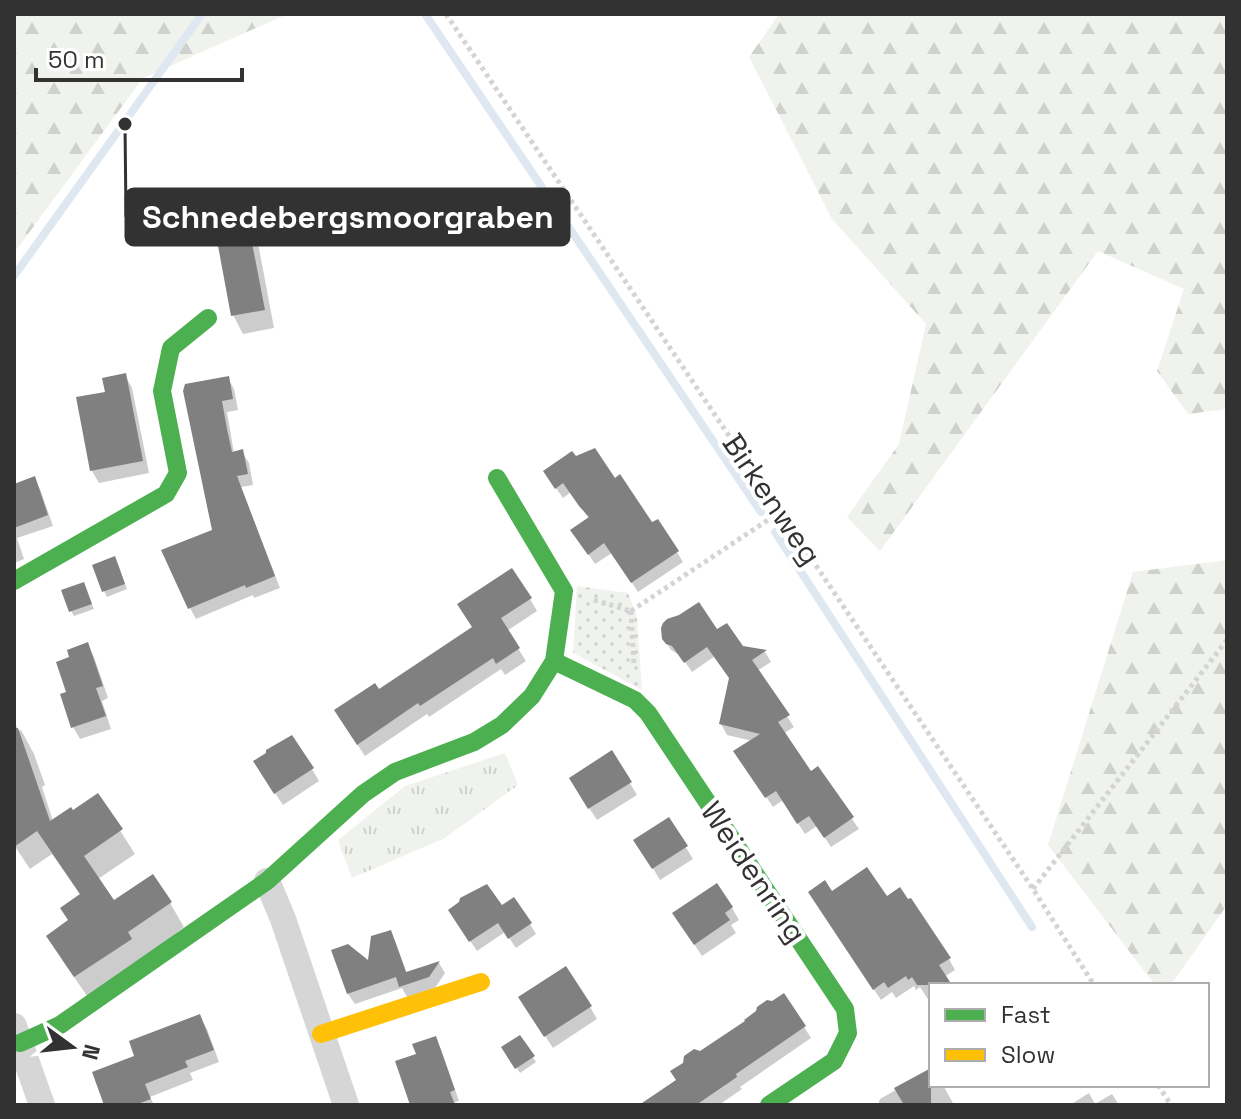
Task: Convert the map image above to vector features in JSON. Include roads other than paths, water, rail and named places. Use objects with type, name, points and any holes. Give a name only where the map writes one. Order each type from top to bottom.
[{"type":"street","points":[[14,581],[166,494],[178,473],[162,391],[171,348],[208,318]]},
{"type":"street","points":[[42,1105],[17,1034],[60,1025],[267,881],[363,794],[395,772],[474,742],[502,725],[532,696],[554,661],[564,591],[497,478]]},
{"type":"street","name":"Weidenring","points":[[554,661],[635,700],[648,713],[845,1009],[848,1033],[834,1061],[769,1105]]},
{"type":"street","points":[[267,881],[283,919],[346,1105]]},
{"type":"street","points":[[321,1034],[481,982]]},
{"type":"waterway","points":[[14,276],[202,14]]},
{"type":"waterway","points":[[425,14],[761,512]]},
{"type":"waterway","points":[[775,532],[1032,927]]},
{"type":"place","name":"Schnedebergsmoorgraben","points":[[125,124]]}]
